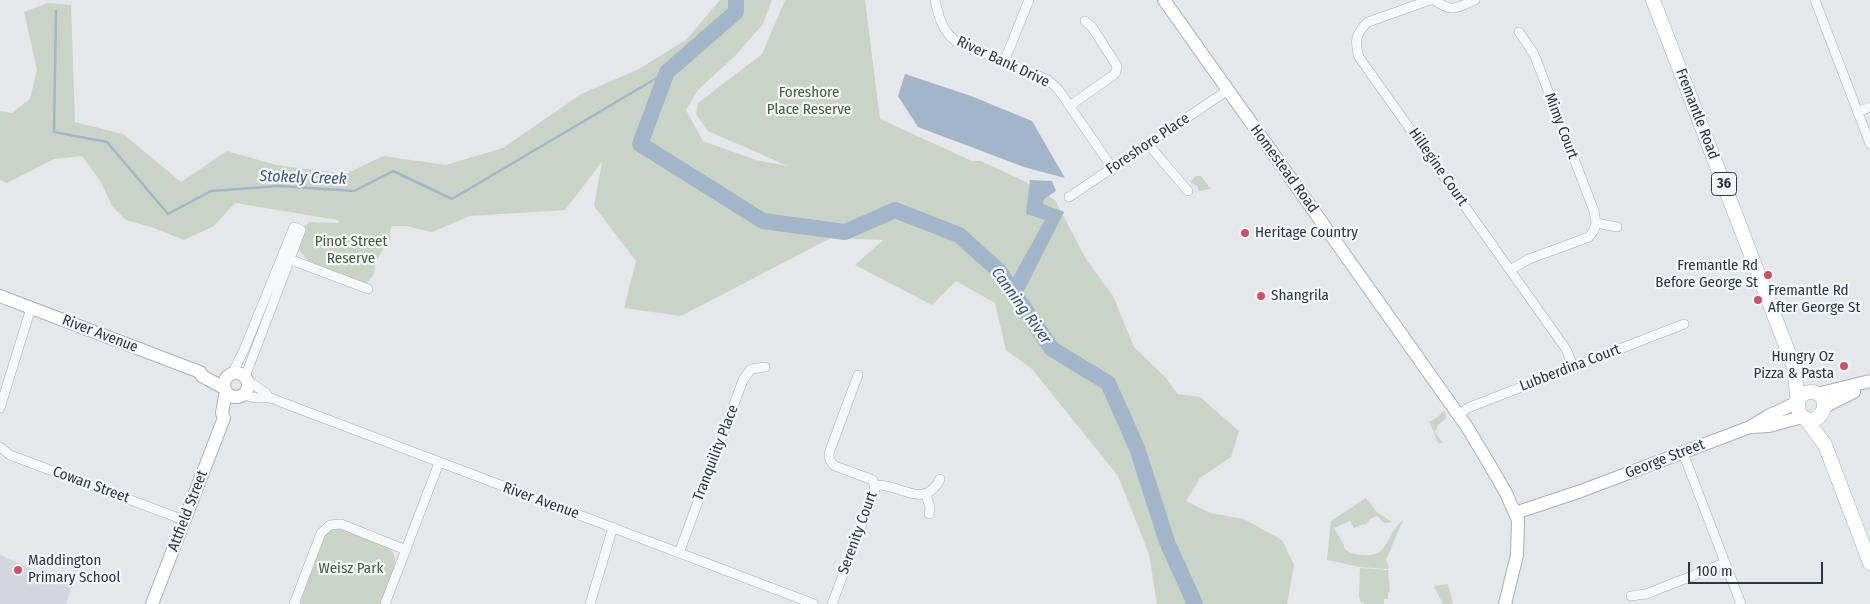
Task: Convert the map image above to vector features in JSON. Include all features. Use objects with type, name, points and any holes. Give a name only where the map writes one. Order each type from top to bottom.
[{"type":"main road","name":"Fremantle Road","points":[[1653,0],[1794,367],[1798,401]]},
{"type":"main road","name":"Fremantle Road","points":[[1794,367],[1815,393]]},
{"type":"main road","points":[[1825,445],[1823,400],[1815,393],[1804,394],[1798,401],[1797,409],[1825,445],[1870,563]]},
{"type":"main road","points":[[1804,418],[1815,419],[1823,410]]},
{"type":"street","name":"River Bank Drive","points":[[935,0],[942,27],[949,36],[958,42],[1048,80],[1058,89],[1113,168]]},
{"type":"street","points":[[1004,62],[1029,0]]},
{"type":"street","name":"Homestead Road","points":[[1164,0],[1457,414],[1488,462],[1502,475],[1520,516]]},
{"type":"street","name":"Hillegine Court","points":[[1430,0],[1368,22],[1357,34],[1356,47],[1359,57],[1566,349],[1573,366]]},
{"type":"street","points":[[1434,0],[1444,7],[1452,9],[1476,0]]},
{"type":"street","points":[[1814,0],[1870,144]]},
{"type":"street","points":[[1070,105],[1116,72],[1117,66],[1092,28],[1085,21]]},
{"type":"street","name":"Mimy Court","points":[[1519,32],[1534,54],[1594,211],[1596,224]]},
{"type":"street","name":"Foreshore Place","points":[[1069,197],[1228,90]]},
{"type":"street","points":[[1858,112],[1870,107]]},
{"type":"street","points":[[1148,144],[1188,191]]},
{"type":"street","points":[[1510,270],[1529,259],[1589,237],[1596,224],[1617,227]]},
{"type":"street","name":"Attfield Street","points":[[152,604],[224,418],[228,416],[244,387],[297,229]]},
{"type":"street","points":[[286,258],[368,289]]},
{"type":"street","name":"Attfield Street","points":[[231,374],[286,258]]},
{"type":"street","name":"River Avenue","points":[[0,296],[200,372],[231,374]]},
{"type":"street","points":[[0,408],[31,308]]},
{"type":"street","name":"Lubberdina Court","points":[[1457,414],[1573,366],[1684,324]]},
{"type":"street","name":"Tranquility Place","points":[[679,553],[743,380],[751,370],[765,367]]},
{"type":"street","name":"River Avenue","points":[[200,372],[202,376],[225,389]]},
{"type":"street","points":[[231,374],[239,374],[244,387],[234,397],[225,389],[225,380],[231,374]]},
{"type":"street","name":"Serenity Court","points":[[832,604],[875,490],[873,480],[835,466],[829,458],[829,453],[858,375]]},
{"type":"street","points":[[1815,393],[1870,381]]},
{"type":"street","name":"River Avenue","points":[[268,397],[266,393],[250,382],[244,387],[250,397],[268,397],[814,604]]},
{"type":"street","points":[[1823,410],[1842,397],[1870,385]]},
{"type":"street","name":"Attfield Street","points":[[224,418],[222,413],[225,389]]},
{"type":"street","name":"George Street","points":[[1520,516],[1750,427],[1798,401]]},
{"type":"street","name":"George Street","points":[[1750,427],[1769,426],[1804,418]]},
{"type":"street","name":"Cowan Street","points":[[0,448],[10,455],[184,520]]},
{"type":"street","points":[[1683,453],[1741,604]]},
{"type":"street","points":[[385,604],[439,463]]},
{"type":"street","points":[[875,485],[888,485],[916,496],[926,494],[937,486],[940,479]]},
{"type":"street","points":[[926,494],[930,508],[929,514]]},
{"type":"street","points":[[1504,604],[1512,577],[1524,558],[1526,543],[1520,516]]},
{"type":"street","points":[[294,604],[321,533],[330,525],[341,524],[406,550]]},
{"type":"street","points":[[590,604],[613,527]]},
{"type":"street","points":[[1631,596],[1646,594],[1725,563]]},
{"type":"shaded area","name":"Maddington Primary School","points":[[0,555],[72,586],[66,604],[0,604]]},
{"type":"green space","points":[[720,0],[772,0],[763,24],[735,56],[698,90],[686,110],[703,141],[756,160],[788,166],[708,131],[696,114],[698,103],[762,54],[785,0],[865,0],[880,119],[972,161],[981,161],[1024,181],[1055,200],[1086,259],[1113,296],[1134,347],[1165,377],[1178,394],[1200,397],[1239,431],[1231,457],[1200,478],[1186,501],[1210,513],[1244,519],[1282,540],[1294,565],[1287,604],[1157,604],[1149,554],[1118,476],[1032,369],[1006,350],[995,303],[956,281],[932,305],[855,265],[883,240],[831,238],[681,316],[624,308],[636,261],[594,206],[602,162],[565,210],[470,216],[432,232],[406,226],[392,226],[389,234],[391,236],[375,261],[374,274],[366,284],[308,261],[299,250],[301,230],[309,222],[339,223],[338,220],[235,203],[214,226],[184,240],[151,227],[126,220],[112,206],[101,182],[82,156],[54,159],[7,183],[0,180],[0,111],[12,113],[30,99],[37,70],[24,12],[47,3],[71,5],[75,122],[123,134],[181,182],[227,151],[276,165],[346,174],[383,156],[446,165],[503,148],[581,94],[637,70],[686,40]]},
{"type":"green space","points":[[1196,176],[1201,176],[1211,189],[1199,191],[1197,186],[1190,182]]},
{"type":"green space","points":[[1442,412],[1445,412],[1446,418],[1438,425],[1435,432],[1442,442],[1439,444],[1429,422]]},
{"type":"green space","points":[[1366,498],[1377,512],[1392,522],[1384,523],[1377,516],[1370,519],[1366,525],[1363,524],[1354,528],[1350,521],[1334,528],[1346,550],[1362,555],[1371,555],[1383,549],[1397,526],[1403,520],[1386,560],[1388,569],[1360,567],[1327,560],[1331,521]]},
{"type":"green space","name":"Weisz Park","points":[[333,529],[342,529],[389,547],[393,553],[395,567],[381,604],[301,604],[323,540],[326,534]]},
{"type":"green space","points":[[1360,568],[1388,570],[1390,591],[1388,599],[1384,599],[1384,604],[1364,604],[1364,602],[1361,602],[1359,597]]},
{"type":"green space","points":[[1448,584],[1453,604],[1443,604],[1434,586]]},
{"type":"water","points":[[905,74],[971,96],[1032,121],[1065,178],[1024,167],[918,127],[898,96]]},
{"type":"water","points":[[1030,180],[1052,181],[1056,191],[1044,199],[1043,204],[1064,212],[1021,297],[1011,281],[1045,220],[1026,214]]},
{"type":"waterway","name":"Canning River","points":[[736,0],[736,12],[667,72],[640,144],[763,221],[845,232],[895,210],[959,235],[999,271],[1052,349],[1108,383],[1137,448],[1167,542],[1195,604]]},
{"type":"waterway","name":"Stokely Creek","points":[[56,11],[54,132],[107,142],[168,214],[211,191],[279,186],[354,191],[393,171],[452,199],[667,72]]},
{"type":"place","name":"Heritage Country","points":[[1245,233]]},
{"type":"place","name":"Fremantle Rd Before George St","points":[[1768,275]]},
{"type":"place","name":"Shangrila","points":[[1261,296]]},
{"type":"place","name":"Fremantle Rd After George St","points":[[1758,300]]},
{"type":"place","name":"Hungry Oz Pizza & Pasta","points":[[1844,366]]},
{"type":"place","name":"Maddington Primary School","points":[[18,570]]},
{"type":"park label","name":"Foreshore Place Reserve","points":[[809,102]]},
{"type":"park label","name":"Pinot Street Reserve","points":[[351,250]]}]
